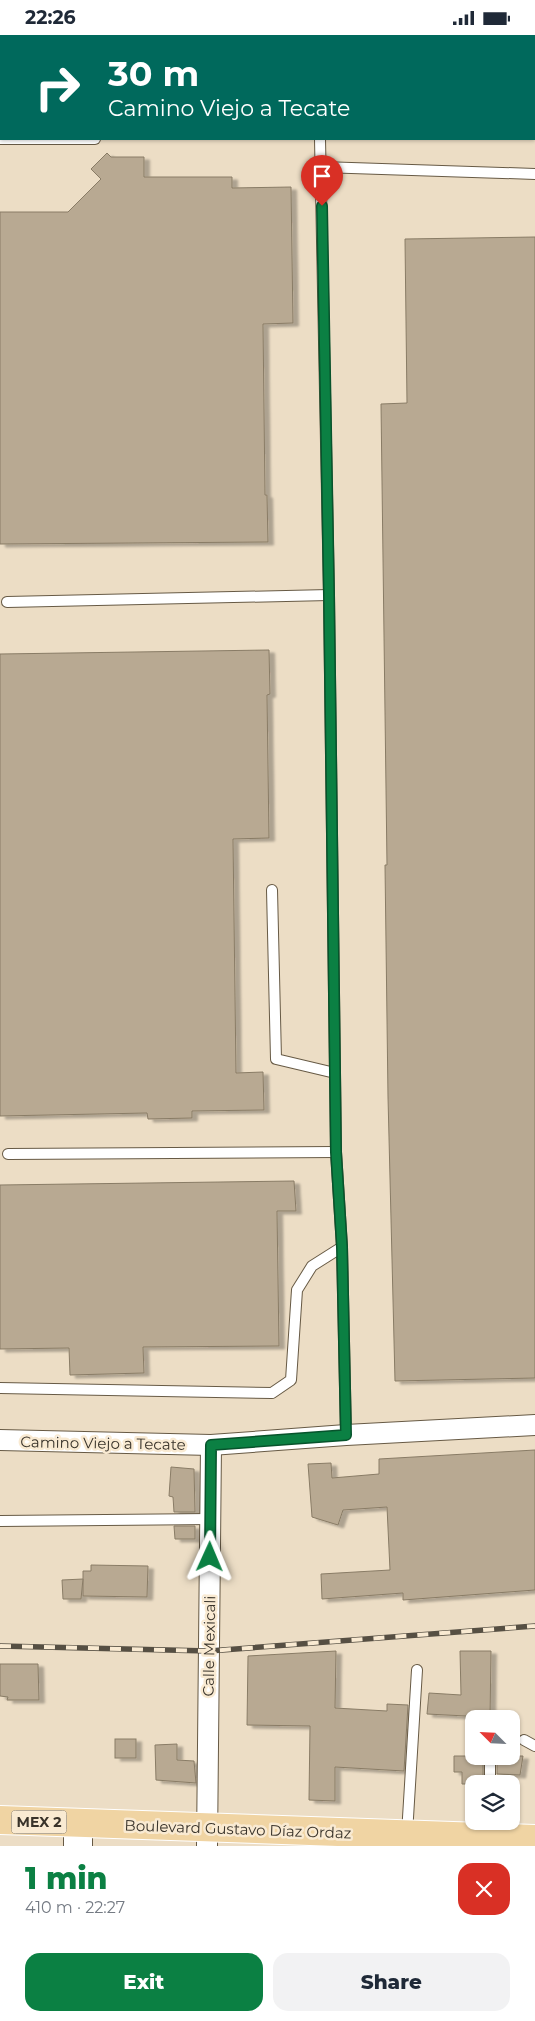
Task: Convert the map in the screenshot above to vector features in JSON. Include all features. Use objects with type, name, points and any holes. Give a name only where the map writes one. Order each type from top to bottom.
[{"type":"main road","name":"Boulevard Gustavo Díaz Ordaz","points":[[0,1820],[78,1835],[491,1834],[535,1839]]},
{"type":"street","name":"Camino Viejo a Tecate","points":[[0,1440],[211,1445],[346,1435],[535,1425]]},
{"type":"street","name":"Calle Mexicali","points":[[207,1836],[211,1445]]},
{"type":"lane","points":[[320,140],[329,595],[336,1152],[342,1247],[346,1435]]},
{"type":"lane","points":[[321,167],[535,175]]},
{"type":"lane","points":[[7,602],[329,595]]},
{"type":"lane","points":[[272,890],[276,1059],[335,1073]]},
{"type":"lane","points":[[8,1154],[336,1152]]},
{"type":"lane","points":[[0,1388],[272,1393],[291,1380],[297,1290],[312,1266],[342,1247]]},
{"type":"lane","points":[[0,1521],[211,1519]]},
{"type":"lane","points":[[407,1835],[417,1669]]},
{"type":"lane","points":[[524,1740],[535,1746]]},
{"type":"building","points":[[107,153],[111,157],[144,157],[144,177],[232,177],[232,188],[291,187],[293,323],[263,324],[265,495],[267,495],[268,542],[0,544],[0,212],[68,212],[101,179],[91,169]]},
{"type":"building","points":[[535,237],[535,1378],[395,1381],[388,1097],[381,404],[407,403],[405,239]]},
{"type":"building","points":[[269,650],[270,694],[267,695],[269,838],[233,839],[236,1073],[263,1072],[264,1110],[192,1111],[192,1118],[148,1119],[147,1113],[0,1116],[0,654]]},
{"type":"building","points":[[294,1181],[296,1211],[277,1211],[279,1346],[143,1347],[144,1373],[70,1375],[69,1348],[0,1349],[0,1185]]},
{"type":"building","points":[[535,1450],[535,1590],[403,1600],[403,1593],[322,1599],[321,1574],[390,1570],[387,1507],[343,1510],[338,1525],[312,1517],[308,1464],[331,1463],[332,1478],[379,1474],[379,1459]]},
{"type":"building","points":[[171,1467],[194,1469],[195,1512],[174,1512],[173,1497],[169,1496]]},
{"type":"building","points":[[174,1526],[195,1526],[195,1539],[175,1539]]},
{"type":"building","points":[[91,1565],[148,1566],[147,1597],[83,1596],[83,1571],[91,1571]]},
{"type":"building","points":[[83,1579],[81,1599],[63,1599],[62,1580]]},
{"type":"building","points":[[336,1651],[335,1708],[387,1711],[387,1704],[408,1705],[404,1771],[335,1767],[335,1801],[309,1800],[310,1726],[247,1725],[248,1656]]},
{"type":"building","points":[[460,1651],[491,1651],[490,1710],[465,1710],[465,1716],[427,1714],[429,1693],[461,1695]]},
{"type":"building","points":[[0,1664],[38,1664],[39,1700],[7,1700],[8,1697],[0,1696]]},
{"type":"building","points":[[115,1739],[136,1739],[136,1758],[115,1758]]},
{"type":"building","points":[[177,1744],[177,1760],[194,1761],[196,1783],[156,1780],[155,1745]]},
{"type":"building","points":[[454,1756],[465,1756],[465,1765],[483,1765],[483,1775],[465,1775],[465,1784],[462,1784],[462,1772],[454,1772]]},
{"type":"building","points":[[520,1756],[523,1756],[520,1775],[497,1774],[497,1765],[520,1765]]},
{"type":"railway","points":[[0,1646],[209,1651],[535,1626]]},
{"type":"route","points":[[210,1557],[211,1445],[346,1435],[342,1247],[336,1152],[322,206]]}]
